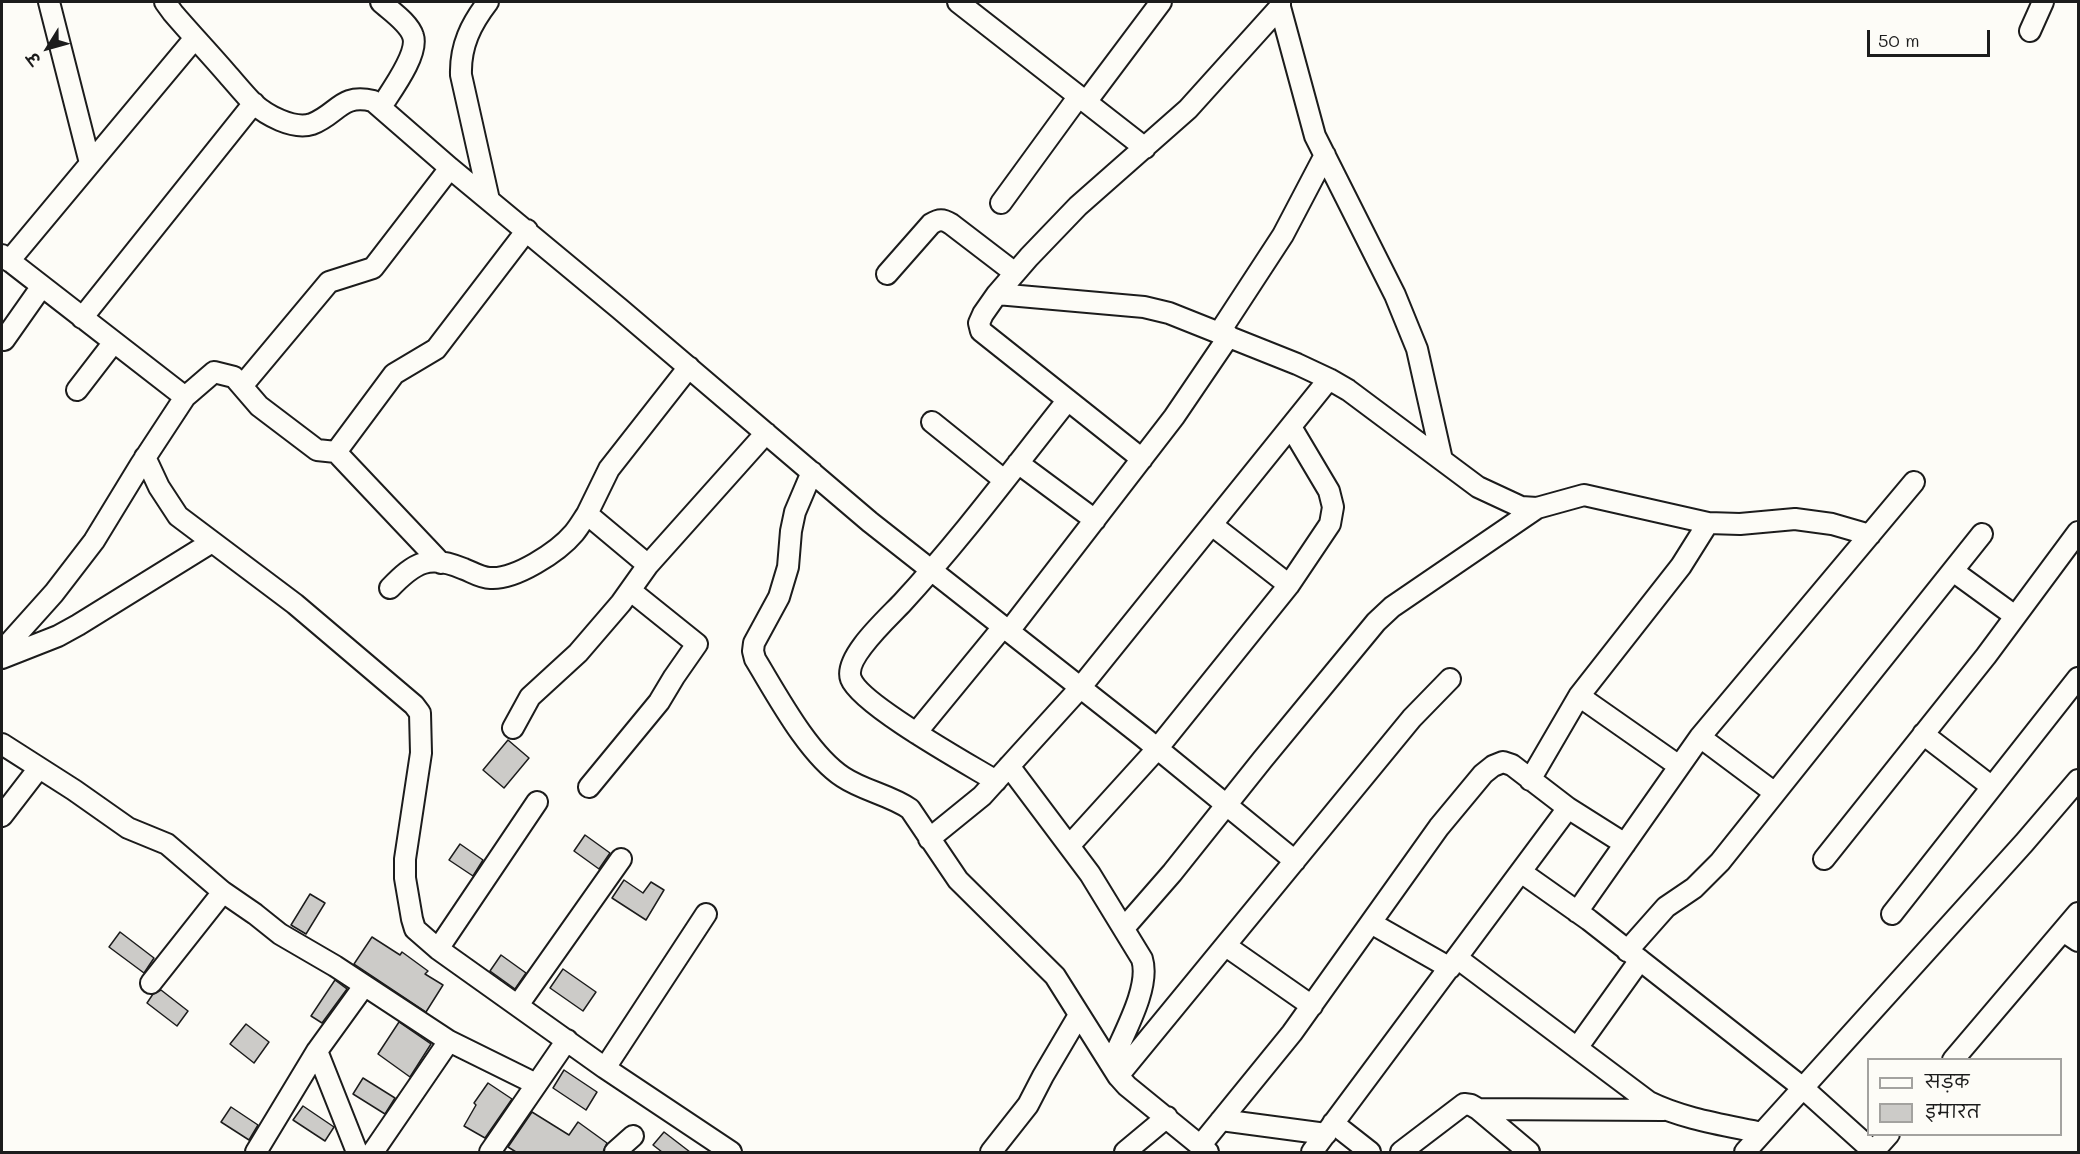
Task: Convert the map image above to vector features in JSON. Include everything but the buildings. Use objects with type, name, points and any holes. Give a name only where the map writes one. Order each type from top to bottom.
[{"type":"street","points":[[49,2],[90,163]]},
{"type":"street","points":[[165,2],[254,104],[278,118],[300,125],[309,125],[320,120],[349,99],[362,98],[373,101],[381,107],[450,168],[527,230],[870,522],[1295,861]]},
{"type":"street","points":[[381,2],[409,29],[413,37],[414,48],[381,107]]},
{"type":"street","points":[[488,2],[472,25],[460,58],[461,75],[489,200]]},
{"type":"street","points":[[958,2],[1145,148]]},
{"type":"street","points":[[1001,203],[1161,2]]},
{"type":"street","points":[[2030,31],[2043,2]]},
{"type":"street","points":[[1142,459],[981,331],[979,323],[997,294],[1078,206],[1188,109],[1280,4]]},
{"type":"street","points":[[1280,4],[1310,123],[1395,295],[1417,349],[1442,460]]},
{"type":"street","points":[[185,397],[5,258],[90,163],[195,38]]},
{"type":"street","points":[[82,318],[254,104]]},
{"type":"street","points":[[916,733],[1006,629],[1095,520],[1174,417],[1283,235],[1325,155]]},
{"type":"street","points":[[242,386],[329,282],[373,268],[450,168]]},
{"type":"street","points":[[887,274],[938,219],[951,224],[1016,273]]},
{"type":"street","points":[[336,452],[394,374],[436,349],[527,230]]},
{"type":"street","points":[[4,340],[42,286]]},
{"type":"street","points":[[997,294],[1144,307],[1168,313],[1224,334],[1329,379],[1348,390],[1478,487],[1521,507],[1537,508]]},
{"type":"street","points":[[77,390],[114,342]]},
{"type":"street","points":[[390,588],[408,569],[428,561],[452,564],[488,579],[505,578],[560,547],[574,533],[587,514],[609,469],[689,367]]},
{"type":"street","points":[[2,651],[54,593],[94,541],[185,397],[214,372],[234,376],[259,406],[317,450],[336,452],[441,563]]},
{"type":"street","points":[[929,839],[982,796],[1080,688],[1329,379]]},
{"type":"street","points":[[1067,401],[932,571],[868,640],[854,658],[850,678],[861,692],[903,726],[1003,774],[1069,846],[1090,874],[1142,959],[1145,969],[1139,998],[1114,1070]]},
{"type":"street","points":[[932,422],[1004,480]]},
{"type":"street","points":[[1069,846],[1157,749],[1289,585],[1330,524],[1333,507],[1329,491],[1291,427]]},
{"type":"street","points":[[513,728],[530,697],[578,653],[631,591],[648,565],[766,433]]},
{"type":"street","points":[[145,458],[159,487],[178,516],[295,604],[414,705],[420,713],[421,753],[405,859],[405,878],[415,929],[438,949],[605,1068],[731,1152]]},
{"type":"street","points":[[1018,463],[1095,520]]},
{"type":"street","points":[[812,472],[795,512],[788,567],[779,597],[754,643],[755,659],[790,717],[812,746],[836,771],[853,782],[910,809],[958,880],[1055,976],[1114,1070],[1127,1086],[1204,1149],[1221,1120],[1312,1006],[1439,827],[1483,774],[1493,766],[1503,762],[1512,765],[1568,808],[1625,844]]},
{"type":"street","points":[[1577,912],[1700,737],[1914,482]]},
{"type":"street","points":[[1124,928],[1172,873],[1376,622],[1392,606],[1537,508],[1584,495],[1708,523],[1740,524],[1795,519],[1832,524],[1870,534]]},
{"type":"street","points":[[587,514],[648,565]]},
{"type":"street","points":[[1530,780],[1579,696],[1682,566],[1708,523]]},
{"type":"street","points":[[1212,525],[1289,585]]},
{"type":"street","points":[[1824,859],[2079,532]]},
{"type":"street","points":[[1577,1048],[1633,955],[1666,907],[1694,888],[1720,862],[1982,534]]},
{"type":"street","points":[[2,658],[58,636],[78,625],[212,542]]},
{"type":"street","points":[[1953,571],[2015,616]]},
{"type":"street","points":[[589,787],[659,702],[697,644],[631,591]]},
{"type":"street","points":[[1892,914],[2079,678]]},
{"type":"street","points":[[1114,1070],[1226,946],[1412,718],[1450,679]]},
{"type":"street","points":[[1579,696],[1679,766]]},
{"type":"street","points":[[1923,734],[1992,787]]},
{"type":"street","points":[[1700,737],[1775,793]]},
{"type":"street","points":[[2,744],[128,828],[167,844],[223,892],[280,934],[335,966],[449,1041],[536,1084]]},
{"type":"street","points":[[2,816],[39,768]]},
{"type":"street","points":[[1745,1152],[2079,780]]},
{"type":"street","points":[[438,949],[537,802]]},
{"type":"street","points":[[1312,1152],[1568,808]]},
{"type":"street","points":[[518,1005],[621,859]]},
{"type":"street","points":[[1521,872],[1577,912],[1803,1088],[1873,1152],[1886,1136]]},
{"type":"street","points":[[151,983],[223,892]]},
{"type":"street","points":[[1954,1058],[2071,936],[2079,913]]},
{"type":"street","points":[[605,1068],[706,914]]},
{"type":"street","points":[[1371,923],[1454,963],[1577,1048],[1649,1102],[1670,1110],[1762,1134]]},
{"type":"street","points":[[1226,946],[1312,1006]]},
{"type":"street","points":[[256,1152],[317,1051],[364,986]]},
{"type":"street","points":[[991,1152],[1028,1105],[1079,1015]]},
{"type":"street","points":[[490,1152],[567,1040]]},
{"type":"street","points":[[373,1152],[449,1041]]},
{"type":"street","points":[[317,1051],[357,1152]]},
{"type":"street","points":[[1401,1152],[1464,1104],[1478,1109],[1529,1152]]},
{"type":"street","points":[[1478,1109],[1670,1110]]},
{"type":"street","points":[[1125,1152],[1167,1117]]},
{"type":"street","points":[[1221,1120],[1329,1128],[1370,1152]]},
{"type":"street","points":[[615,1152],[633,1136]]}]
